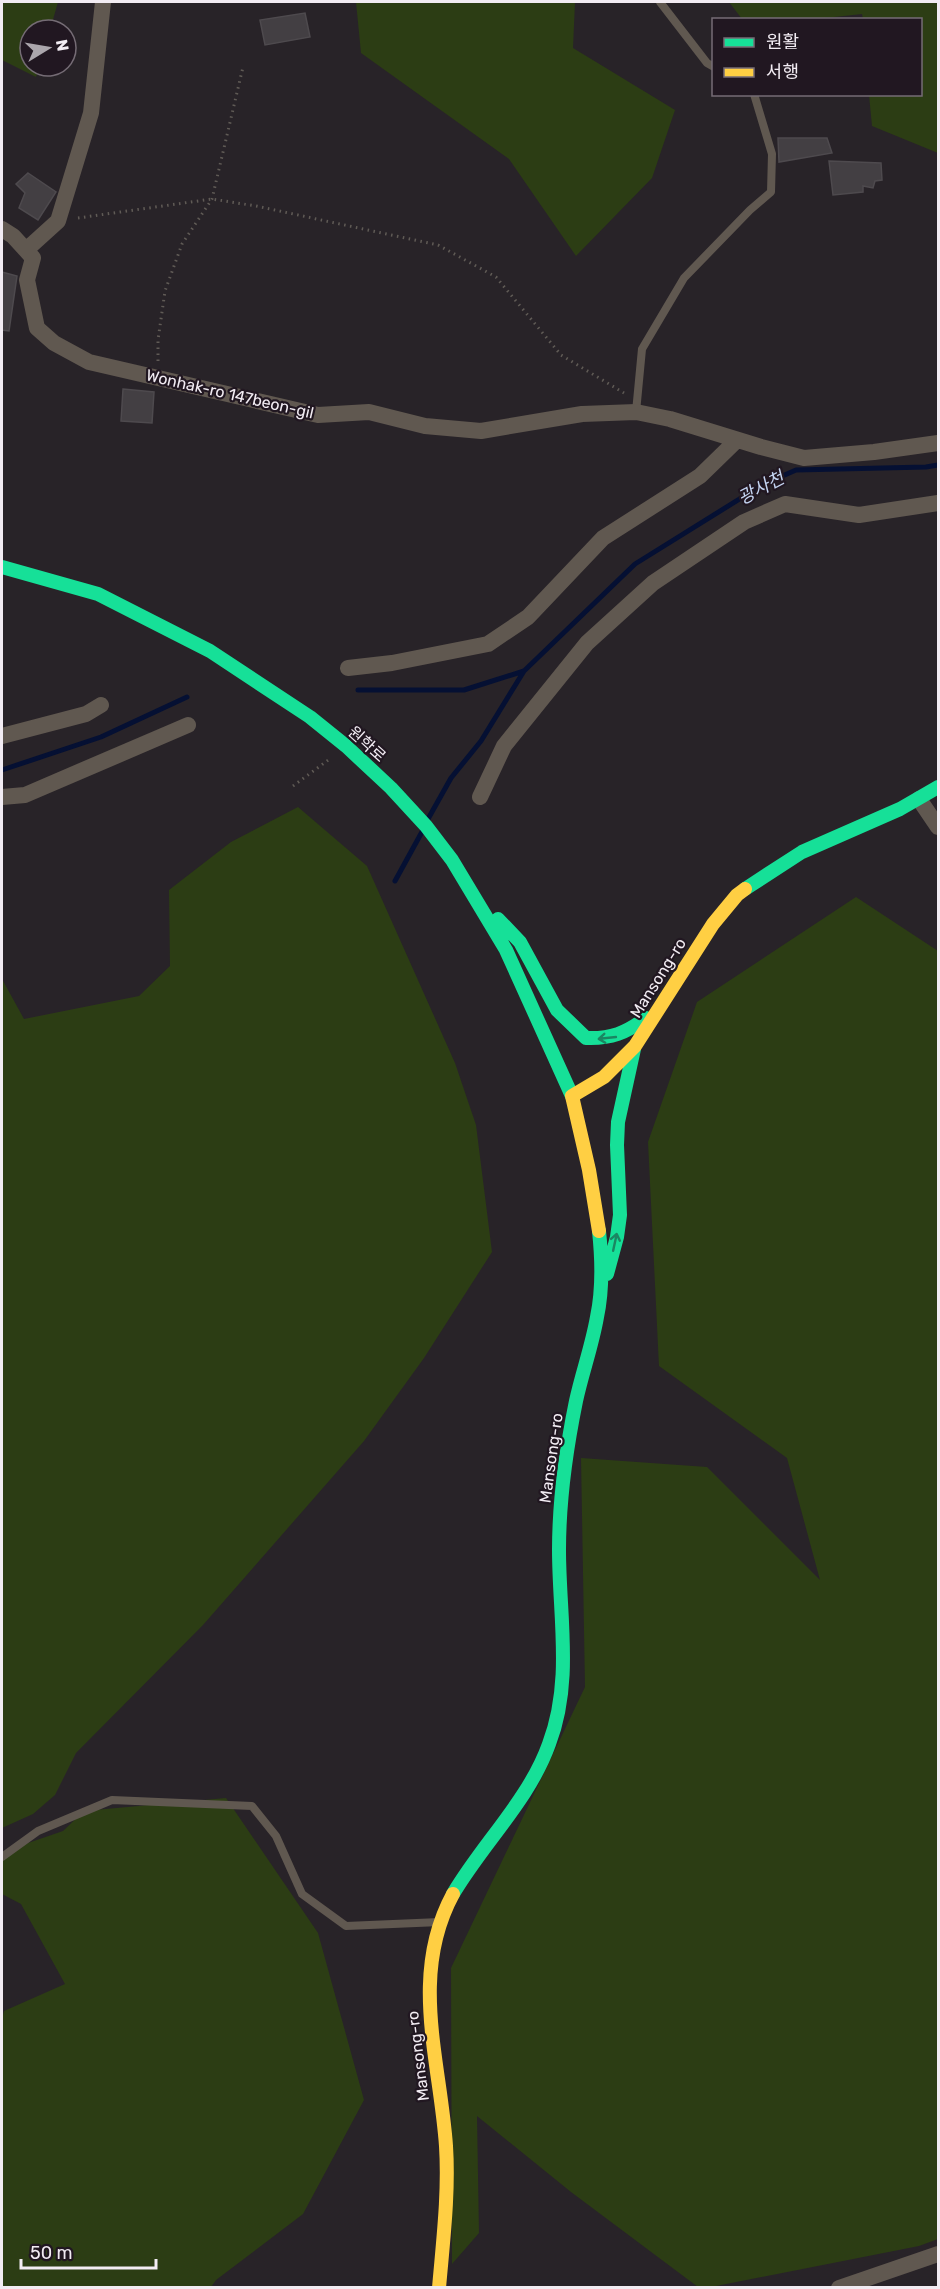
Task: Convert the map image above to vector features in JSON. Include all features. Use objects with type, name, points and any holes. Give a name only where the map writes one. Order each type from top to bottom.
[{"type":"street","points":[[2,229],[13,236],[26,250],[58,221],[91,114],[103,2]]},
{"type":"street","name":"Wonhak-ro 147beon-gil","points":[[26,250],[33,258],[27,280],[38,328],[54,342],[89,362],[318,415],[369,412],[425,426],[481,431],[582,414],[636,412],[670,419],[804,458],[939,443]]},
{"type":"street","points":[[348,668],[392,663],[488,644],[528,617],[603,538],[700,476],[737,440]]},
{"type":"street","points":[[480,797],[504,746],[587,644],[652,582],[744,522],[785,504],[859,515],[939,503]]},
{"type":"street","name":"원학로","points":[[2,567],[98,594],[210,651],[310,717],[346,746],[391,788],[426,826],[452,860],[506,950],[572,1096]]},
{"type":"street","points":[[2,736],[86,714],[100,705]]},
{"type":"street","points":[[2,797],[25,795],[188,725]]},
{"type":"street","name":"Mansong-ro","points":[[439,2288],[448,2173],[444,2126],[428,2013],[430,1967],[440,1922],[453,1895],[532,1780],[549,1746],[561,1710],[564,1648],[558,1544],[562,1484],[569,1438],[600,1298],[599,1231],[591,1173],[572,1096],[604,1077],[635,1046],[701,941],[737,896],[770,871],[802,852],[919,799],[939,787]]},
{"type":"street","points":[[919,799],[939,827]]},
{"type":"street","points":[[472,892],[520,942],[557,1010],[586,1038],[608,1039],[626,1034],[657,1010]]},
{"type":"street","points":[[600,1298],[616,1240],[620,1215],[616,1164],[618,1122],[626,1077],[635,1046]]},
{"type":"street","points":[[839,2288],[939,2254]]},
{"type":"lane","points":[[660,2],[707,63],[712,66]]},
{"type":"lane","points":[[636,412],[642,349],[684,278],[750,210],[771,192],[772,154],[755,96]]},
{"type":"lane","points":[[2,1857],[38,1831],[112,1800],[252,1806],[276,1836],[302,1894],[346,1926],[440,1922]]},
{"type":"path","points":[[158,378],[158,340],[165,291],[182,243],[212,199],[243,67]]},
{"type":"path","points":[[58,221],[212,199],[256,206],[438,245],[496,277],[561,355],[623,392],[636,412]]},
{"type":"path","points":[[293,786],[346,746]]},
{"type":"green space","points":[[2,2],[58,2],[53,18],[18,18],[18,68],[2,60]]},
{"type":"green space","points":[[356,2],[575,2],[573,48],[675,110],[652,178],[576,256],[509,159],[361,53]]},
{"type":"green space","points":[[729,2],[938,2],[938,153],[872,126],[869,96],[922,96],[922,18],[863,18],[862,14],[825,18],[741,18]]},
{"type":"green space","points":[[298,807],[367,866],[455,1063],[476,1125],[492,1252],[424,1358],[364,1441],[203,1625],[76,1753],[55,1795],[33,1814],[2,1828],[2,979],[24,1019],[139,996],[170,966],[169,890],[231,842]]},
{"type":"green space","points":[[856,897],[938,951],[938,2239],[919,2246],[711,2287],[698,2287],[571,2192],[477,2116],[479,2233],[452,2264],[451,1968],[585,1687],[581,1458],[707,1467],[820,1580],[787,1458],[659,1366],[648,1142],[697,1002]]},
{"type":"green space","points":[[226,1798],[318,1933],[364,2100],[303,2214],[216,2280],[211,2287],[2,2288],[2,2019],[4,2011],[65,1984],[21,1904],[2,1894],[2,1852],[63,1831],[84,1811]]},
{"type":"building","points":[[305,13],[310,37],[265,45],[260,20]]},
{"type":"building","points":[[778,138],[827,138],[832,153],[779,162]]},
{"type":"building","points":[[829,161],[881,163],[882,180],[875,181],[873,188],[863,186],[863,192],[833,195]]},
{"type":"building","points":[[28,173],[56,192],[38,220],[19,208],[25,193],[16,184]]},
{"type":"building","points":[[2,272],[17,276],[9,331],[2,330]]},
{"type":"building","points":[[123,389],[154,392],[152,423],[121,421]]},
{"type":"waterway","name":"광사천","points":[[358,690],[464,690],[524,671],[635,564],[762,485],[796,470],[938,465]]},
{"type":"waterway","points":[[428,819],[451,778],[481,741],[524,671]]},
{"type":"waterway","points":[[2,770],[101,737],[187,697]]},
{"type":"waterway","points":[[395,881],[423,830]]},
{"type":"traffic: fast","points":[[2,567],[98,594],[210,651],[310,717],[346,746],[391,788],[426,826],[452,860],[506,950],[572,1096]]},
{"type":"traffic: fast","points":[[745,889],[802,852],[900,809],[938,787]]},
{"type":"traffic: fast","points":[[498,919],[520,942],[557,1010],[586,1038],[618,1034],[646,1018]]},
{"type":"traffic: fast","points":[[607,1274],[617,1237],[620,1215],[618,1122],[634,1049]]},
{"type":"traffic: fast","points":[[453,1894],[530,1784],[549,1744],[556,1720],[563,1672],[559,1550],[562,1494],[576,1401],[599,1306],[601,1274],[599,1231]]},
{"type":"traffic: slow","points":[[599,1231],[589,1170],[572,1096],[604,1077],[635,1046],[713,924],[737,895],[745,889]]},
{"type":"traffic: slow","points":[[439,2288],[447,2164],[434,2050],[430,1987],[433,1955],[440,1925],[453,1894]]}]
